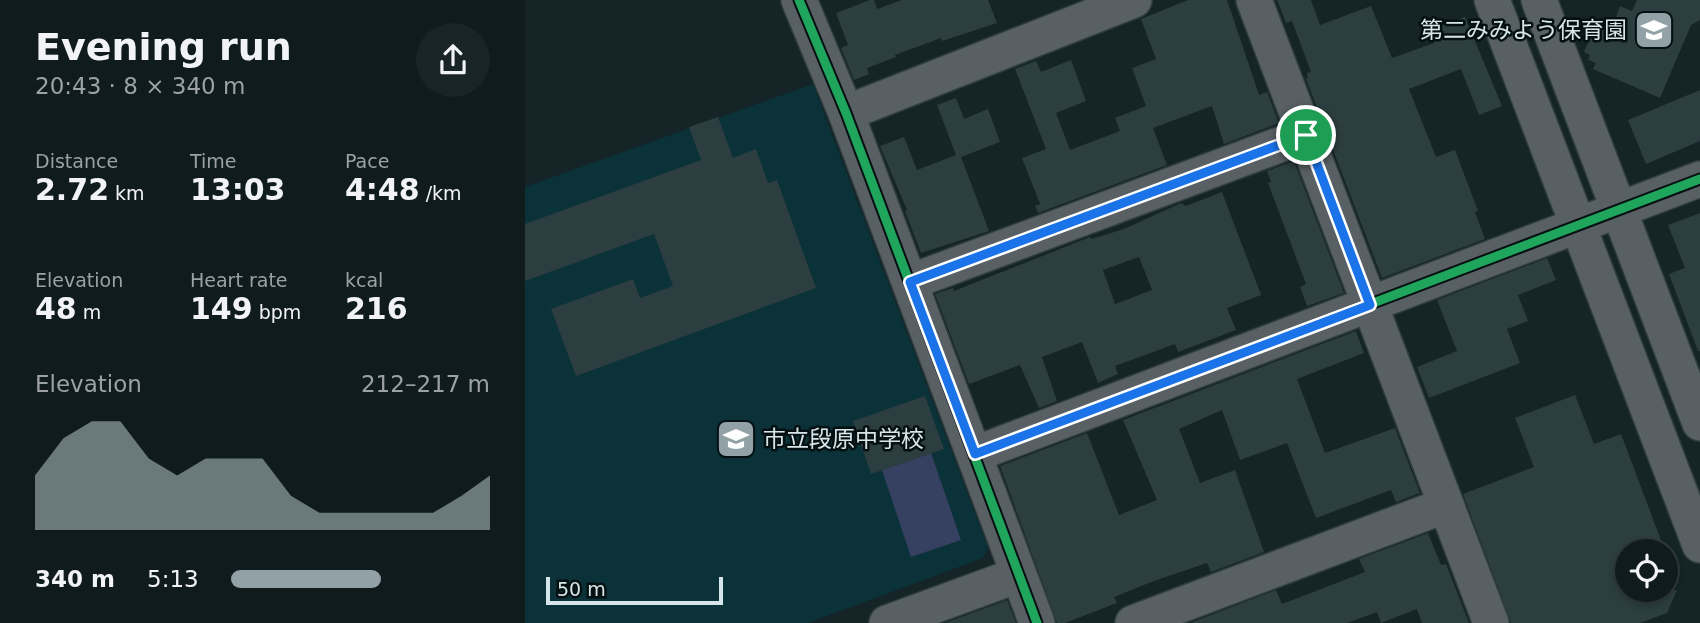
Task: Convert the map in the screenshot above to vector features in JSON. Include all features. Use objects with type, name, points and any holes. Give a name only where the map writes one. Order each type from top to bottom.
[{"type":"street","points":[[799,0],[846,113],[1037,623]]},
{"type":"street","points":[[846,113],[1133,0]]},
{"type":"street","points":[[1255,0],[1491,623]]},
{"type":"street","points":[[1492,0],[1700,545]]},
{"type":"street","points":[[1539,0],[1700,423]]},
{"type":"street","points":[[910,282],[1306,135]]},
{"type":"street","points":[[975,454],[1700,179]]},
{"type":"street","points":[[1133,623],[1446,505]]},
{"type":"street","points":[[887,623],[1018,575]]},
{"type":"shaded area","name":"市立段原中学校","points":[[813,84],[988,548],[983,558],[808,623],[525,623],[525,187]]},
{"type":"shaded area","points":[[931,453],[961,540],[911,557],[882,470]]},
{"type":"building","points":[[874,0],[877,9],[902,0],[988,0],[997,23],[942,41],[941,38],[895,55],[896,57],[867,68],[869,74],[854,80],[841,48],[848,45],[836,13]]},
{"type":"building","points":[[1188,0],[1227,0],[1259,95],[1267,92],[1279,123],[1224,144],[1212,106],[1153,128],[1167,165],[1038,213],[1035,206],[1040,204],[1022,158],[1046,149],[1015,69],[1036,61],[1041,72],[1071,60],[1086,101],[1056,113],[1070,150],[1120,131],[1115,118],[1146,106],[1132,68],[1156,59],[1141,19]]},
{"type":"building","points":[[1277,0],[1311,0],[1320,25],[1371,6],[1392,58],[1434,43],[1429,30],[1465,17],[1502,106],[1479,115],[1461,69],[1409,89],[1436,157],[1455,150],[1478,211],[1475,212],[1485,239],[1382,278],[1306,79],[1307,73],[1311,72],[1292,21],[1286,23]]},
{"type":"building","points":[[1637,0],[1700,0],[1700,20],[1691,25],[1660,98],[1593,69],[1596,63],[1588,60],[1590,55],[1584,52],[1591,36],[1597,39],[1606,18],[1614,22],[1620,6],[1632,11]]},
{"type":"building","points":[[1700,90],[1700,141],[1646,164],[1628,120]]},
{"type":"building","points":[[956,98],[964,119],[988,109],[1000,142],[961,157],[989,231],[921,253],[905,211],[907,210],[880,146],[904,137],[917,170],[956,155],[937,105]]},
{"type":"building","points":[[718,117],[733,158],[756,149],[768,183],[777,180],[816,288],[576,376],[551,309],[633,279],[640,298],[673,286],[654,234],[525,281],[525,224],[701,160],[689,127]]},
{"type":"building","points":[[1294,161],[1344,293],[1307,306],[1300,287],[1306,284],[1268,183],[1271,182],[1267,171]]},
{"type":"building","points":[[1222,192],[1261,295],[1227,308],[1236,330],[1178,352],[1175,344],[1115,366],[1118,374],[1098,383],[1082,342],[1042,357],[1057,401],[1039,408],[1020,365],[969,384],[935,294],[953,288],[954,291],[1090,237],[1091,239],[1124,229],[1181,203],[1186,206]],"holes":[[[1139,257],[1152,290],[1115,304],[1103,270]]]},
{"type":"building","points":[[1700,213],[1698,351],[1669,274],[1685,268],[1668,225]]},
{"type":"building","points":[[1547,258],[1556,280],[1518,295],[1528,321],[1507,329],[1520,363],[1429,398],[1417,367],[1457,351],[1437,300]]},
{"type":"building","points":[[1356,331],[1364,353],[1297,379],[1325,453],[1395,428],[1420,493],[1396,502],[1391,490],[1316,518],[1287,443],[1240,460],[1222,410],[1179,429],[1200,483],[1235,470],[1264,552],[1211,572],[1207,563],[1154,581],[1114,597],[1117,603],[1065,623],[1057,623],[1000,466],[1087,433],[1119,515],[1157,500],[1123,420]]},
{"type":"building","points":[[1575,395],[1594,444],[1621,434],[1660,539],[1615,539],[1615,602],[1672,602],[1667,613],[1640,623],[1511,623],[1463,494],[1534,467],[1515,418]]},
{"type":"building","points":[[925,396],[944,449],[871,474],[853,421]]},
{"type":"building","points":[[1428,533],[1441,565],[1446,564],[1469,623],[1422,623],[1417,609],[1381,623],[1377,612],[1347,623],[1190,623],[1276,590],[1282,604],[1365,572],[1359,559]]},
{"type":"building","points":[[1007,600],[1016,623],[945,623]]},
{"type":"cycle path","points":[[799,0],[846,113],[1037,623]]},
{"type":"cycle path","points":[[975,454],[1700,179]]},
{"type":"place","name":"第二みみよう保育園","points":[[1654,30]]},
{"type":"place","name":"市立段原中学校","points":[[736,439]]},
{"type":"route","points":[[1306,135],[1370,305],[975,454],[910,282],[1306,135]]}]
